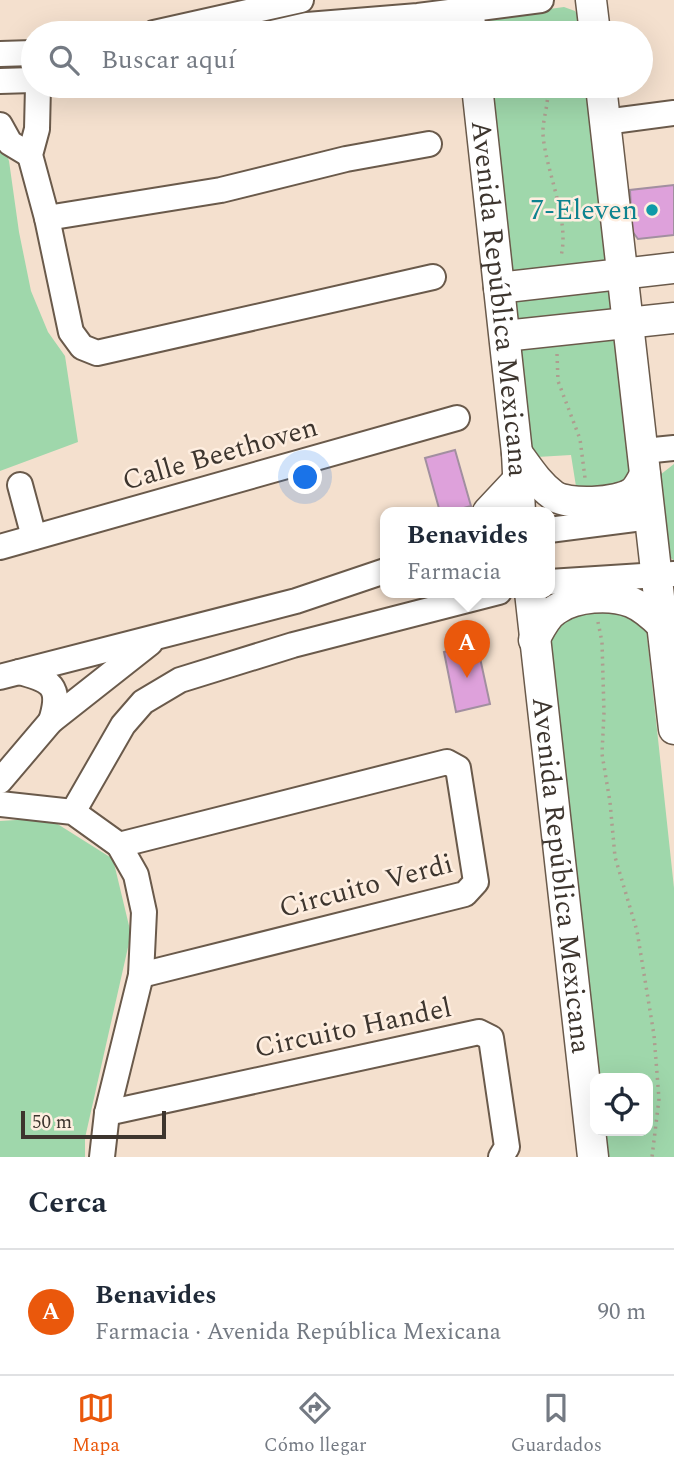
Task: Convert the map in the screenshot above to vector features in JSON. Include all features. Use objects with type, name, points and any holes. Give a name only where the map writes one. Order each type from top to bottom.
[{"type":"main road","points":[[592,0],[594,21]]},
{"type":"main road","name":"Avenida República Mexicana","points":[[478,98],[505,336],[520,507]]},
{"type":"main road","points":[[602,98],[650,517],[666,575],[662,625],[673,718]]},
{"type":"main road","points":[[499,288],[674,268]]},
{"type":"main road","points":[[505,336],[674,318]]},
{"type":"main road","points":[[491,507],[517,467],[554,497],[566,502],[587,502],[631,494],[644,463]]},
{"type":"main road","name":"Avenida República Mexicana","points":[[530,598],[593,1157]]},
{"type":"main road","points":[[534,640],[555,609],[595,598],[631,602],[644,609],[662,625]]},
{"type":"street","points":[[207,21],[301,0]]},
{"type":"street","points":[[356,21],[469,14],[541,0]]},
{"type":"street","points":[[0,54],[21,53]]},
{"type":"street","points":[[0,81],[21,80]]},
{"type":"street","points":[[38,98],[37,130],[30,155],[47,218],[71,332],[82,347],[97,353],[433,277]]},
{"type":"street","points":[[605,122],[674,113]]},
{"type":"street","points":[[0,125],[10,143],[30,155]]},
{"type":"street","points":[[47,218],[221,190],[346,159],[429,144]]},
{"type":"street","name":"Calle Beethoven","points":[[0,547],[457,418]]},
{"type":"street","points":[[644,463],[674,448]]},
{"type":"street","points":[[20,485],[34,537]]},
{"type":"street","points":[[555,529],[650,517]]},
{"type":"street","points":[[9,674],[296,601],[380,574]]},
{"type":"street","points":[[555,582],[666,575]]},
{"type":"street","points":[[447,607],[468,598]]},
{"type":"street","points":[[73,812],[122,724],[143,702],[180,680],[293,645],[478,598]]},
{"type":"street","points":[[35,806],[20,782],[7,772],[51,721],[159,637]]},
{"type":"street","points":[[9,674],[47,681],[53,688],[56,705],[51,721]]},
{"type":"street","name":"Circuito Verdi","points":[[119,845],[447,762],[458,768],[476,883],[466,894],[141,975]]},
{"type":"street","points":[[0,804],[73,812],[119,845],[136,875],[144,912],[141,975],[107,1113],[102,1157]]},
{"type":"street","name":"Circuito Handel","points":[[107,1113],[480,1032],[491,1038],[507,1147],[501,1157]]},
{"type":"path","points":[[548,98],[543,134],[557,200],[563,246],[555,282]]},
{"type":"path","points":[[555,331],[558,381],[580,439],[587,502]]},
{"type":"path","points":[[595,598],[602,642],[602,754],[615,857],[637,932],[654,1035],[659,1099],[652,1157]]},
{"type":"green space","points":[[564,7],[575,11],[580,21],[485,21],[491,17]]},
{"type":"green space","points":[[484,98],[587,98],[630,483],[578,499],[571,455],[537,457],[522,439]]},
{"type":"green space","points":[[0,137],[9,161],[31,291],[48,332],[65,356],[78,442],[0,471]]},
{"type":"green space","points":[[674,464],[674,561],[660,547],[654,489],[660,475]]},
{"type":"green space","points":[[610,607],[646,627],[674,888],[674,1157],[605,1157],[603,1136],[653,1136],[653,1073],[595,1073],[546,627],[557,616]]},
{"type":"green space","points":[[48,818],[113,859],[131,934],[85,1138],[85,1157],[0,1157],[0,821]]},
{"type":"building","name":"7-Eleven","points":[[674,185],[674,235],[638,239],[632,231],[630,190]]},
{"type":"building","points":[[455,450],[471,506],[439,507],[425,458]]},
{"type":"building","points":[[477,644],[490,704],[456,712],[444,652]]},
{"type":"place","name":"7-Eleven","points":[[652,210]]},
{"type":"place","name":"Benavides","points":[[467,678]]}]
